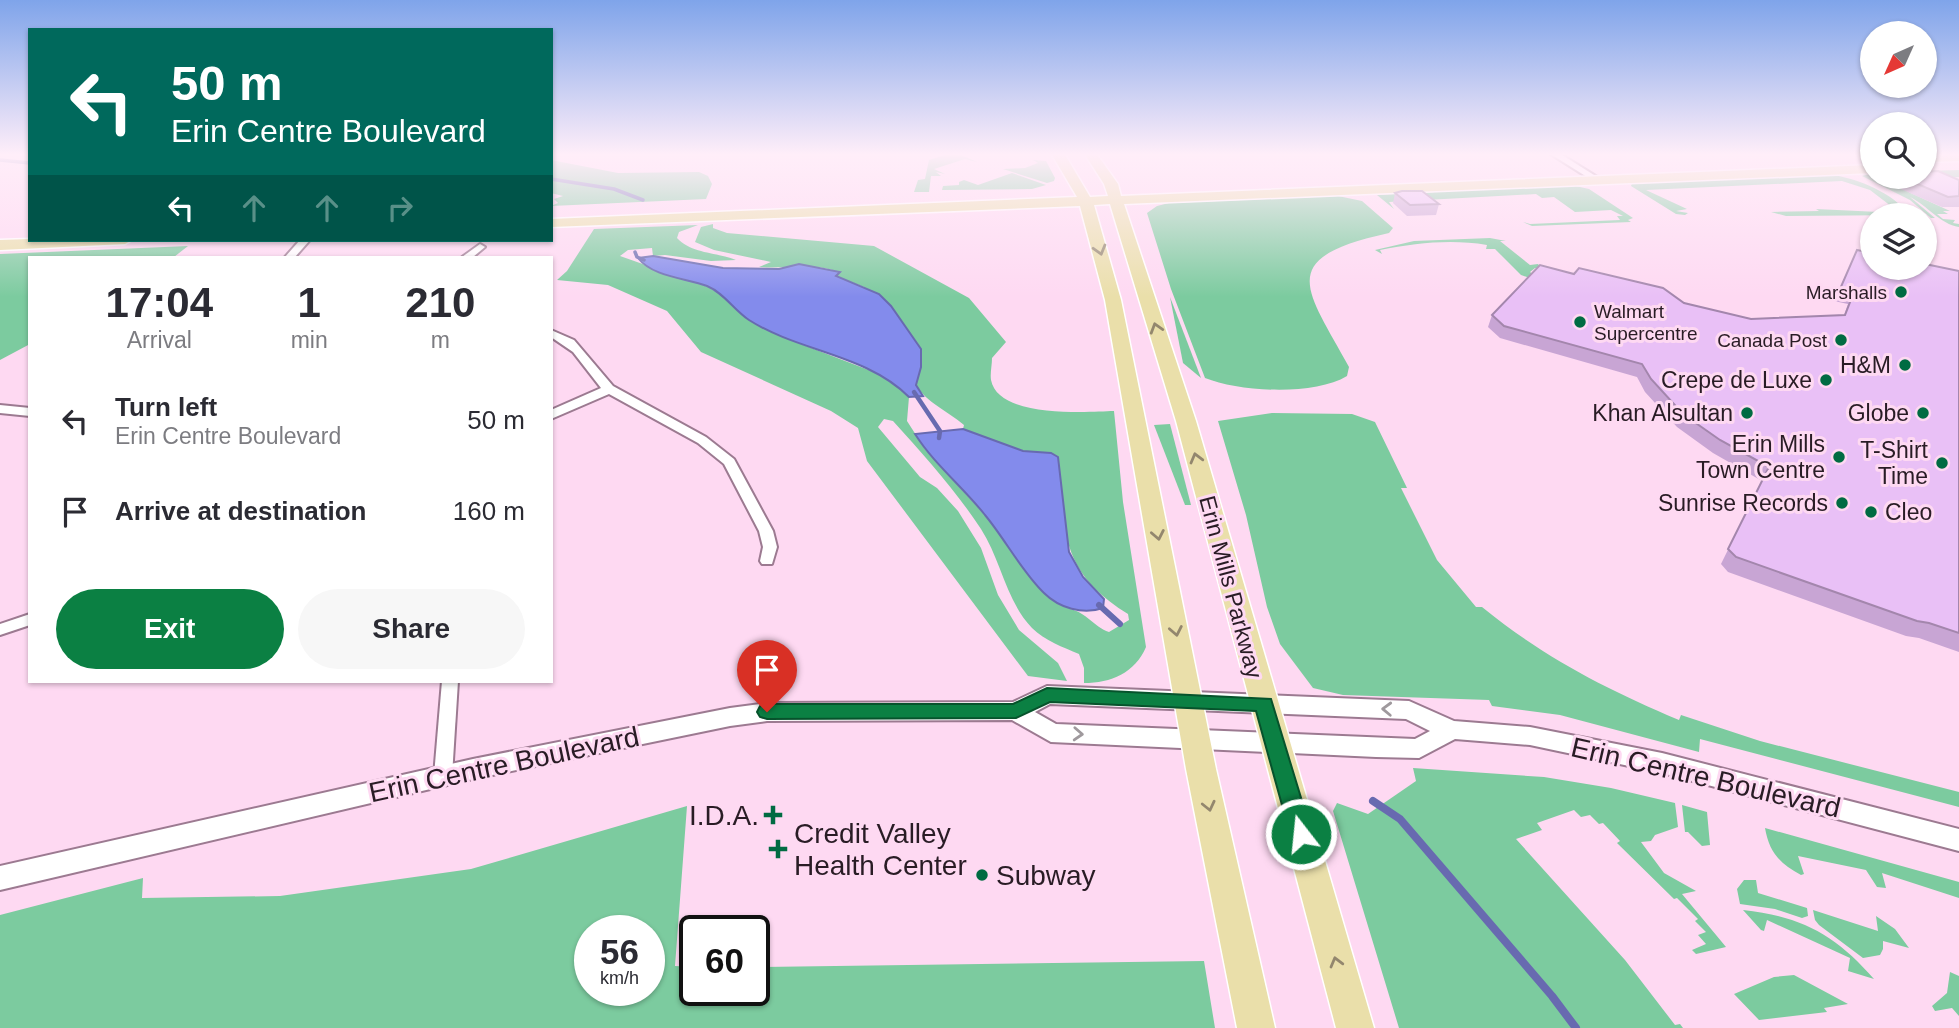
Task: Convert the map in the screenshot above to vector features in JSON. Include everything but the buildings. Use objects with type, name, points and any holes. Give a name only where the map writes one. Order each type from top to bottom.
[{"type":"main road","points":[[553,214],[959,201]]},
{"type":"main road","points":[[553,223],[1002,201]]},
{"type":"main road","points":[[1084,201],[1100,246],[1113,300],[1195,740],[1256,1028]]},
{"type":"main road","name":"Erin Mills Parkway","points":[[1117,201],[1186,421],[1354,1028]]},
{"type":"main road","points":[[0,236],[28,235]]},
{"type":"main road","points":[[0,245],[75,242]]},
{"type":"street","points":[[291,256],[303,242]]},
{"type":"street","points":[[468,256],[480,247]]},
{"type":"street","points":[[553,334],[574,344],[597,380],[609,389],[702,440],[729,462],[766,531],[770,547],[767,561]]},
{"type":"street","points":[[553,414],[609,389]]},
{"type":"street","points":[[0,409],[28,412]]},
{"type":"street","points":[[0,630],[28,620]]},
{"type":"street","points":[[443,776],[450,683]]},
{"type":"street","name":"Erin Centre Boulevard","points":[[0,877],[443,776],[767,712],[1016,711],[1047,695],[1409,710],[1451,730],[1530,736],[1649,760],[1959,839]]},
{"type":"street","points":[[1016,711],[1051,733],[1195,740],[1419,749],[1451,730]]},
{"type":"green space","points":[[556,201],[662,201],[553,206],[558,203]]},
{"type":"green space","points":[[1362,201],[1393,228],[1389,233],[1328,253],[1315,265],[1310,279],[1312,296],[1349,367],[1347,376],[1316,387],[1277,390],[1237,386],[1205,378],[1171,289],[1147,213],[1157,206],[1169,203]]},
{"type":"green space","points":[[1560,201],[1607,201],[1633,218],[1628,220],[1631,222],[1532,226],[1523,222],[1530,224],[1620,220],[1617,216],[1623,216],[1611,210],[1575,212]]},
{"type":"green space","points":[[1655,201],[1670,201],[1687,209],[1676,211],[1688,213],[1676,214]]},
{"type":"green space","points":[[1937,205],[1950,211],[1943,211],[1948,214],[1937,214]]},
{"type":"green space","points":[[1816,209],[1860,211],[1860,215],[1786,216],[1771,212],[1819,211]]},
{"type":"green space","points":[[1937,214],[1943,219],[1955,220],[1953,223],[1959,224],[1959,227],[1952,225],[1946,222]]},
{"type":"green space","points":[[713,224],[713,228],[727,233],[874,246],[969,298],[1006,342],[992,358],[991,380],[997,392],[1009,401],[1025,407],[1064,412],[1114,411],[1123,502],[1146,647],[1129,670],[1104,681],[1084,683],[1084,668],[1079,654],[1037,633],[1023,617],[981,529],[939,474],[893,421],[884,419],[878,427],[920,477],[937,488],[958,511],[981,548],[998,595],[1019,630],[1058,663],[1067,681],[1028,676],[867,461],[858,428],[831,411],[701,352],[667,311],[608,285],[557,280],[567,271],[594,229],[698,225],[679,232],[677,238],[697,250],[736,260],[711,261],[653,256],[652,248],[628,250],[620,256],[708,287],[725,297],[749,320],[780,336],[879,374],[895,383],[909,397],[907,421],[925,449],[1070,609],[1081,613],[1109,632],[1129,620],[1128,614],[1105,598],[1088,581],[1069,547],[1058,457],[1051,453],[1023,451],[963,429],[964,425],[926,397],[916,385],[921,367],[864,287],[836,276],[839,272],[828,269],[759,267],[771,262],[714,250],[695,242],[701,227]]},
{"type":"green space","points":[[1490,238],[1506,241],[1500,241],[1530,265],[1538,264],[1543,270],[1535,268],[1530,272],[1534,275],[1530,278],[1521,275],[1495,249],[1486,249],[1487,245],[1474,243],[1420,244],[1380,250],[1382,254],[1375,250],[1414,241]]},
{"type":"green space","points":[[188,246],[175,256],[28,256],[28,345],[0,360],[0,254]]},
{"type":"green space","points":[[1170,297],[1201,378],[1183,363]]},
{"type":"green space","points":[[1272,413],[1352,414],[1375,422],[1407,488],[1401,488],[1437,560],[1476,607],[1482,607],[1529,642],[1576,671],[1679,720],[1681,715],[1760,741],[1959,792],[1959,807],[1700,739],[1699,752],[1560,715],[1492,706],[1489,700],[1343,695],[1313,688],[1280,644],[1267,607],[1246,515],[1218,421]]},
{"type":"green space","points":[[1170,424],[1191,505],[1185,505],[1154,425]]},
{"type":"green space","points":[[1413,768],[1544,777],[1611,788],[1675,803],[1678,827],[1655,835],[1651,841],[1641,842],[1664,873],[1696,891],[1682,894],[1726,947],[1696,954],[1692,950],[1706,944],[1698,935],[1706,932],[1695,921],[1698,919],[1617,843],[1620,841],[1603,823],[1599,824],[1590,815],[1581,817],[1574,810],[1537,823],[1542,830],[1516,839],[1625,960],[1675,1025],[1680,1024],[1683,1028],[1399,1028],[1333,811],[1337,803],[1368,814],[1416,781]]},
{"type":"green space","points":[[1682,805],[1707,812],[1710,845],[1702,846],[1685,832]]},
{"type":"green space","points":[[687,806],[675,966],[679,966],[679,1006],[770,1006],[770,967],[1204,961],[1215,1028],[0,1028],[0,915],[143,878],[142,898],[280,896],[471,869]]},
{"type":"green space","points":[[1765,828],[1959,882],[1959,898],[1882,873],[1886,888],[1877,887],[1866,870],[1798,856],[1804,874],[1801,875],[1777,856],[1769,844]]},
{"type":"green space","points":[[1744,880],[1756,880],[1758,893],[1807,908],[1808,916],[1802,918],[1775,909],[1740,904],[1737,889]]},
{"type":"green space","points":[[1743,910],[1783,917],[1816,930],[1846,950],[1874,979],[1848,971],[1850,958],[1767,920],[1764,931],[1761,930]]},
{"type":"green space","points":[[1813,910],[1878,931],[1876,916],[1895,929],[1909,948],[1883,941],[1880,955],[1863,958],[1819,925]]},
{"type":"green space","points":[[1950,972],[1959,976],[1959,1016],[1952,1008],[1935,1011],[1932,1006],[1947,993]]},
{"type":"green space","points":[[1794,975],[1848,1004],[1824,1008],[1827,1012],[1759,1020],[1734,994],[1774,977]]},
{"type":"water","points":[[653,256],[723,268],[779,269],[799,264],[840,272],[836,276],[879,294],[891,306],[921,349],[921,367],[916,385],[923,396],[909,397],[873,371],[768,331],[749,320],[713,289],[661,273],[638,258]]},
{"type":"water","points":[[963,429],[1023,451],[1051,453],[1058,457],[1069,552],[1083,577],[1104,599],[1103,608],[1087,611],[1072,609],[1057,603],[1044,593],[985,515],[915,434]]},
{"type":"waterway","points":[[635,252],[637,257],[644,260]]},
{"type":"waterway","points":[[914,392],[940,431],[939,438]]},
{"type":"waterway","points":[[1099,605],[1120,624]]},
{"type":"waterway","points":[[1373,801],[1400,819],[1552,996],[1576,1028]]},
{"type":"place","name":"Marshalls","points":[[1901,292]]},
{"type":"place","name":"Walmart Supercentre","points":[[1580,322]]},
{"type":"place","name":"Canada Post","points":[[1841,340]]},
{"type":"place","name":"H&M","points":[[1905,365]]},
{"type":"place","name":"Crepe de Luxe","points":[[1826,380]]},
{"type":"place","name":"Khan Alsultan","points":[[1747,413]]},
{"type":"place","name":"Globe","points":[[1923,413]]},
{"type":"place","name":"Erin Mills Town Centre","points":[[1839,457]]},
{"type":"place","name":"T-Shirt Time","points":[[1942,463]]},
{"type":"place","name":"Sunrise Records","points":[[1842,503]]},
{"type":"place","name":"Cleo","points":[[1871,512]]},
{"type":"place","name":"I.D.A.","points":[[773,815]]},
{"type":"place","name":"Credit Valley Health Center","points":[[778,849]]},
{"type":"place","name":"Subway","points":[[982,875]]},
{"type":"route","points":[[767,712],[1016,711],[1047,695],[1264,704],[1301,834]]}]
